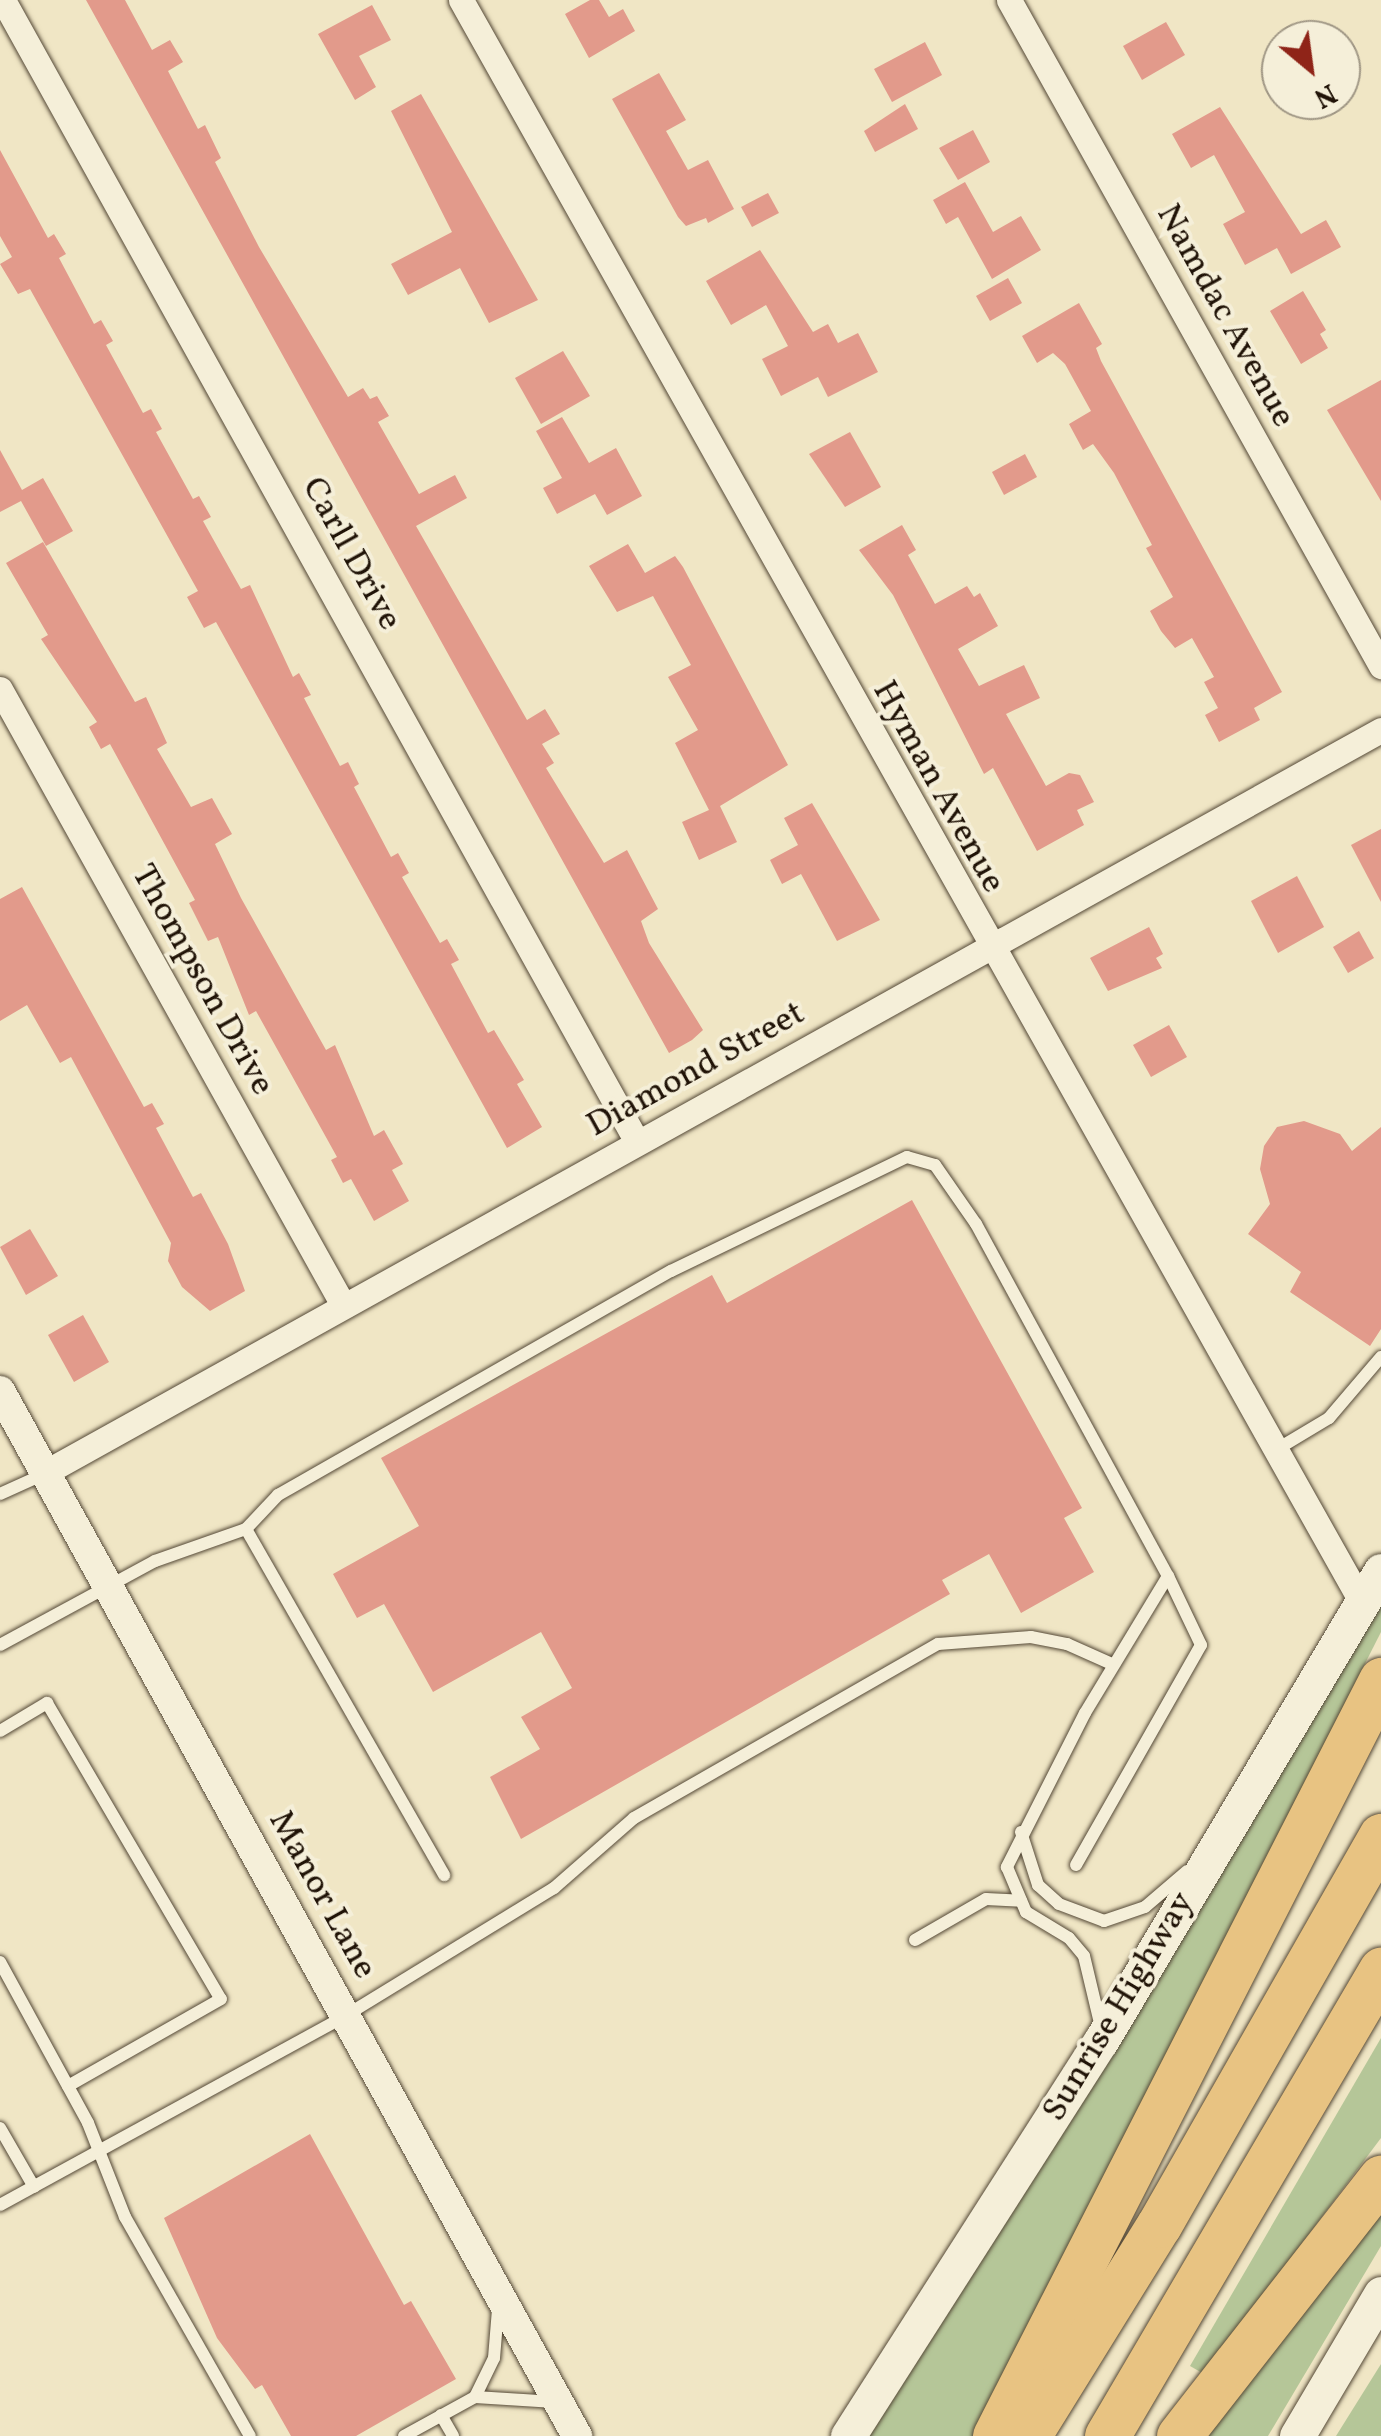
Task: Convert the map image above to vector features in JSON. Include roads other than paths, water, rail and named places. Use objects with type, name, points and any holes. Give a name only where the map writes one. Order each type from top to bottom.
[{"type":"highway","points":[[996,2436],[1381,1680]]},
{"type":"highway","points":[[1028,2436],[1178,2193],[1381,1836]]},
{"type":"highway","points":[[1106,2436],[1381,1970]]},
{"type":"highway","points":[[1179,2436],[1381,2176]]},
{"type":"main road","name":"Sunrise Highway","points":[[848,2436],[1101,2041],[1381,1571]]},
{"type":"main road","points":[[1297,2436],[1381,2294]]},
{"type":"street","name":"Carll Drive","points":[[4,0],[638,1142]]},
{"type":"street","name":"Hyman Avenue","points":[[461,0],[989,950],[1362,1603]]},
{"type":"street","name":"Namdac Avenue","points":[[1008,0],[1381,666]]},
{"type":"street","name":"Thompson Drive","points":[[0,689],[344,1306]]},
{"type":"street","name":"Diamond Street","points":[[46,1472],[1381,730]]},
{"type":"street","name":"Manor Lane","points":[[0,1391],[577,2436]]},
{"type":"lane","points":[[0,1645],[108,1584],[246,1529],[278,1495],[470,1383],[749,1231],[908,1157],[935,1165],[976,1224],[1202,1645],[1076,1865]]},
{"type":"lane","points":[[1274,1451],[1330,1418],[1381,1357]]},
{"type":"lane","points":[[0,1494],[46,1472]]},
{"type":"lane","points":[[246,1529],[444,1875]]},
{"type":"lane","points":[[1101,2041],[1098,1997],[1084,1956],[1068,1938],[1026,1912],[1007,1866],[1021,1832],[1168,1576]]},
{"type":"lane","points":[[0,2206],[345,2016],[554,1888],[634,1818],[938,1644],[1031,1637],[1067,1644],[1114,1665]]},
{"type":"lane","points":[[0,1731],[48,1703],[221,1999],[68,2086]]},
{"type":"lane","points":[[1021,1832],[1038,1886],[1059,1904],[1104,1921],[1145,1907],[1213,1849]]},
{"type":"lane","points":[[915,1940],[986,1899],[1022,1901]]},
{"type":"lane","points":[[0,1962],[68,2086],[95,2154],[250,2436]]},
{"type":"lane","points":[[0,2128],[34,2187]]},
{"type":"lane","points":[[475,2396],[494,2358],[499,2295]]},
{"type":"lane","points":[[404,2436],[475,2396],[558,2403]]},
{"type":"lane","points":[[441,2415],[453,2436]]}]
